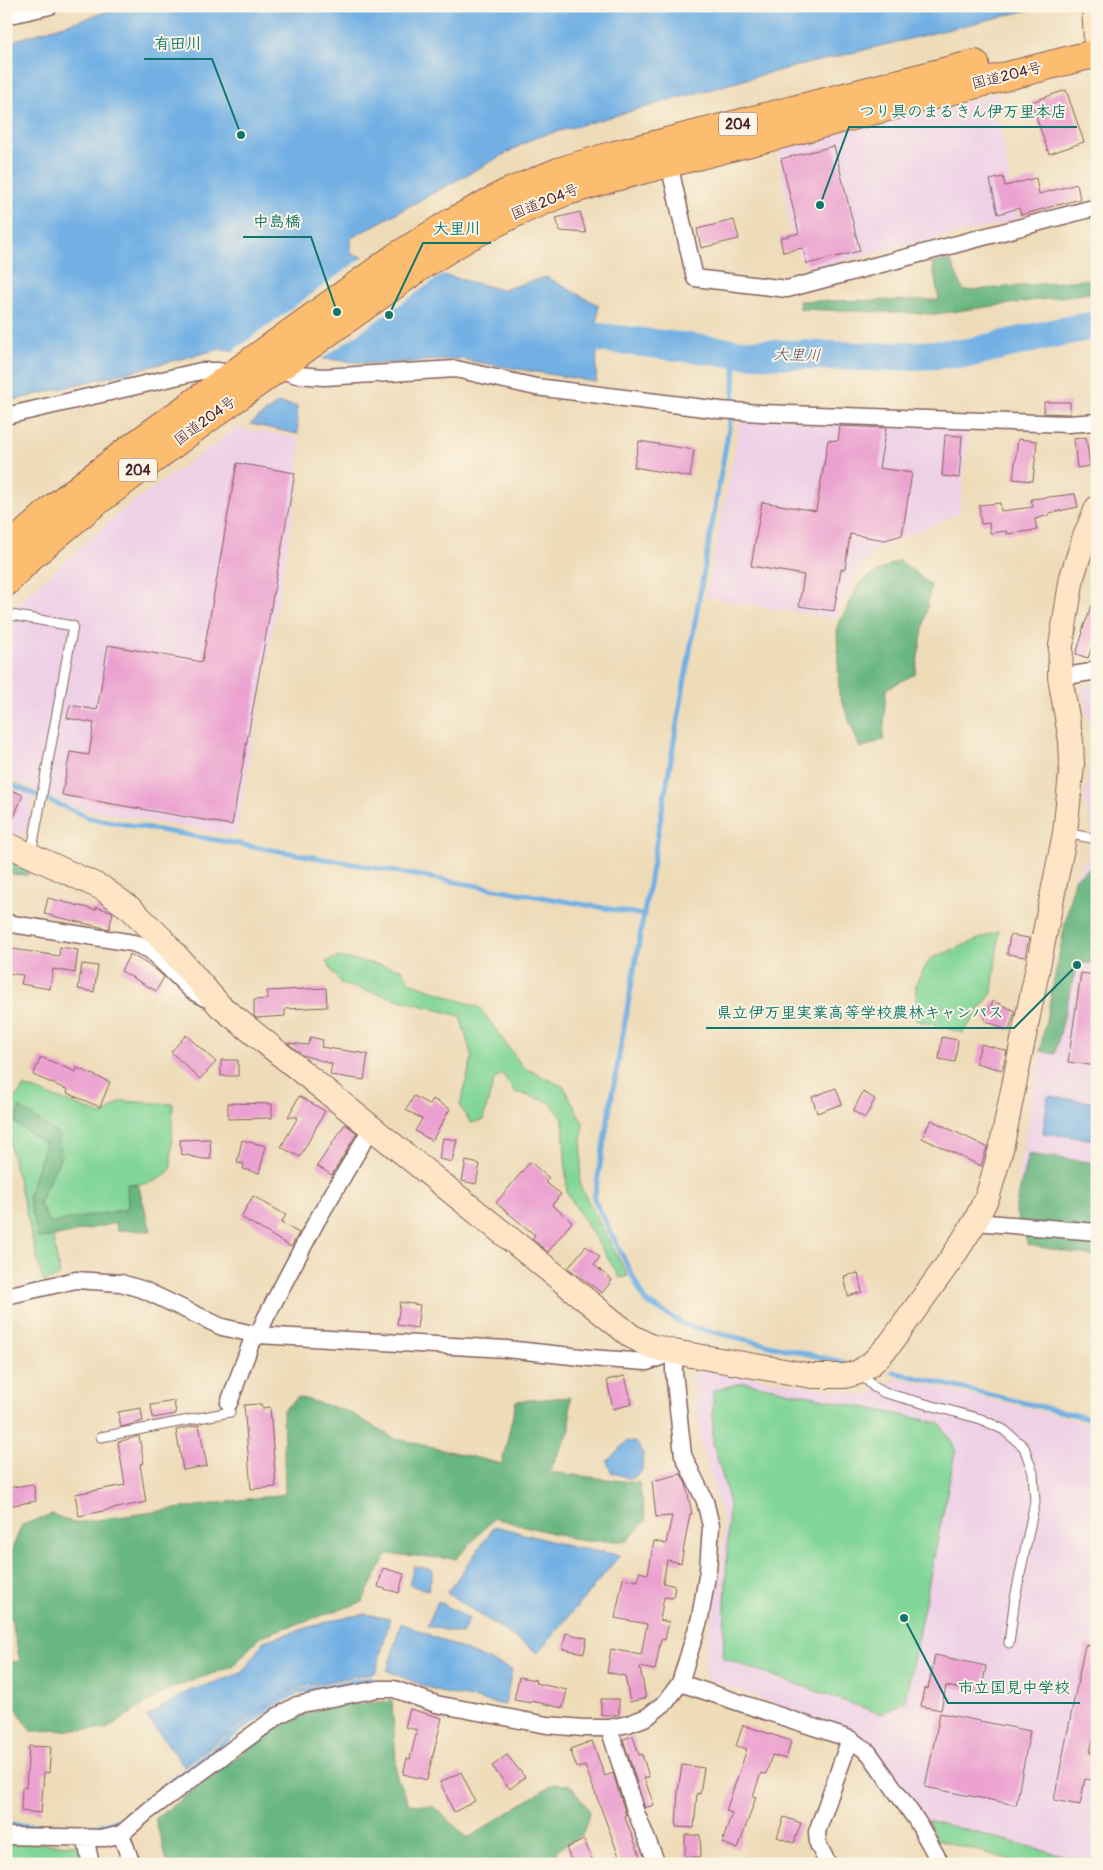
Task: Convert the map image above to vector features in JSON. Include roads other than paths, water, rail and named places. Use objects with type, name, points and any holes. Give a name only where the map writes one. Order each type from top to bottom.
[{"type":"highway","name":"国道204号","points":[[6,552],[63,500],[232,376],[267,363],[466,238],[517,212],[666,152],[1096,47]]},
{"type":"highway","name":"国道204号","points":[[6,582],[30,556],[396,258],[454,221],[505,194],[561,171],[612,156],[666,152]]},
{"type":"street","points":[[6,16],[50,6]]},
{"type":"street","points":[[1094,6],[1096,47]]},
{"type":"street","points":[[666,152],[695,278],[787,289],[1097,207]]},
{"type":"street","points":[[267,363],[297,375],[324,377],[456,370],[536,386],[738,411],[1068,424],[1097,422]]},
{"type":"street","points":[[6,416],[201,370],[219,371],[232,376]]},
{"type":"street","points":[[6,844],[102,888],[131,909],[161,938],[220,1006],[372,1126],[631,1336],[650,1346],[674,1352],[812,1376],[845,1376],[859,1372],[872,1363],[890,1344],[952,1258],[975,1222],[988,1195],[1001,1149],[1065,833],[1072,764],[1072,741],[1060,677],[1061,646],[1072,577],[1097,508]]},
{"type":"street","points":[[1060,677],[1091,672],[1097,667]]},
{"type":"street","points":[[6,923],[132,944],[150,950],[191,990],[220,1006]]},
{"type":"street","points":[[229,1403],[251,1343],[258,1336],[316,1222],[372,1126]]},
{"type":"street","points":[[975,1222],[1097,1232]]},
{"type":"street","points":[[6,1296],[76,1280],[121,1283],[144,1290],[222,1328],[258,1336],[506,1349],[647,1362],[674,1352]]},
{"type":"street","points":[[6,1836],[106,1838],[121,1834],[278,1716],[297,1705],[378,1689],[394,1690],[436,1704],[547,1725],[609,1728],[628,1724],[647,1716],[666,1702],[680,1683],[700,1618],[708,1570],[711,1526],[705,1501],[683,1455],[674,1372],[674,1352]]},
{"type":"street","points":[[680,1683],[850,1739],[869,1753],[917,1821],[941,1864]]},
{"type":"street","points":[[609,1728],[635,1810],[657,1864]]},
{"type":"street","points":[[828,1864],[818,1844],[817,1832],[850,1739]]},
{"type":"street","points":[[121,1834],[130,1859],[134,1864]]},
{"type":"street","points":[[86,1837],[91,1864]]},
{"type":"lane","points":[[6,614],[73,626],[31,855]]},
{"type":"lane","points":[[1065,833],[1097,839]]},
{"type":"lane","points":[[859,1372],[874,1387],[885,1393],[981,1419],[1004,1430],[1024,1447],[1033,1473],[1035,1502],[1015,1598],[1009,1642]]},
{"type":"lane","points":[[101,1437],[230,1412],[229,1403]]},
{"type":"water","points":[[126,6],[1045,6],[765,74],[534,138],[351,238],[351,254],[502,290],[546,277],[598,305],[596,382],[459,359],[376,364],[221,349],[6,402],[6,43]]},
{"type":"water","points":[[278,403],[297,406],[298,434],[250,424]]},
{"type":"water","points":[[1048,1096],[1097,1103],[1097,1140],[1043,1133]]},
{"type":"water","points":[[627,1441],[636,1443],[643,1452],[642,1471],[631,1479],[611,1472],[607,1461]]},
{"type":"water","points":[[495,1526],[571,1547],[620,1555],[538,1653],[447,1593]]},
{"type":"water","points":[[414,1566],[433,1570],[428,1590],[409,1585]]},
{"type":"water","points":[[438,1601],[469,1619],[462,1634],[427,1626]]},
{"type":"water","points":[[366,1614],[390,1619],[376,1672],[296,1688],[269,1704],[184,1766],[147,1717],[187,1692],[242,1673],[264,1641],[340,1618]]},
{"type":"water","points":[[401,1623],[512,1670],[505,1705],[440,1692],[387,1671]]},
{"type":"waterway","name":"大里川","points":[[558,333],[736,353],[882,357],[968,353],[1097,325]]},
{"type":"waterway","points":[[733,404],[736,353]]},
{"type":"waterway","points":[[731,416],[594,1199],[645,1301],[687,1326],[843,1362]]},
{"type":"waterway","points":[[6,782],[90,818],[644,915]]},
{"type":"waterway","points":[[893,1372],[1097,1420]]},
{"type":"waterway","points":[[6,1825],[95,1827],[122,1819],[274,1704],[297,1692],[371,1678]]},
{"type":"place","name":"有田川","points":[[241,135]]},
{"type":"place","name":"つり具のまるきん伊万里本店","points":[[820,205]]},
{"type":"place","name":"中島橋","points":[[337,312]]},
{"type":"place","name":"大里川","points":[[389,315]]},
{"type":"place","name":"県立伊万里実業高等学校農林キャンパス","points":[[1077,965]]},
{"type":"place","name":"市立国見中学校","points":[[904,1618]]}]
